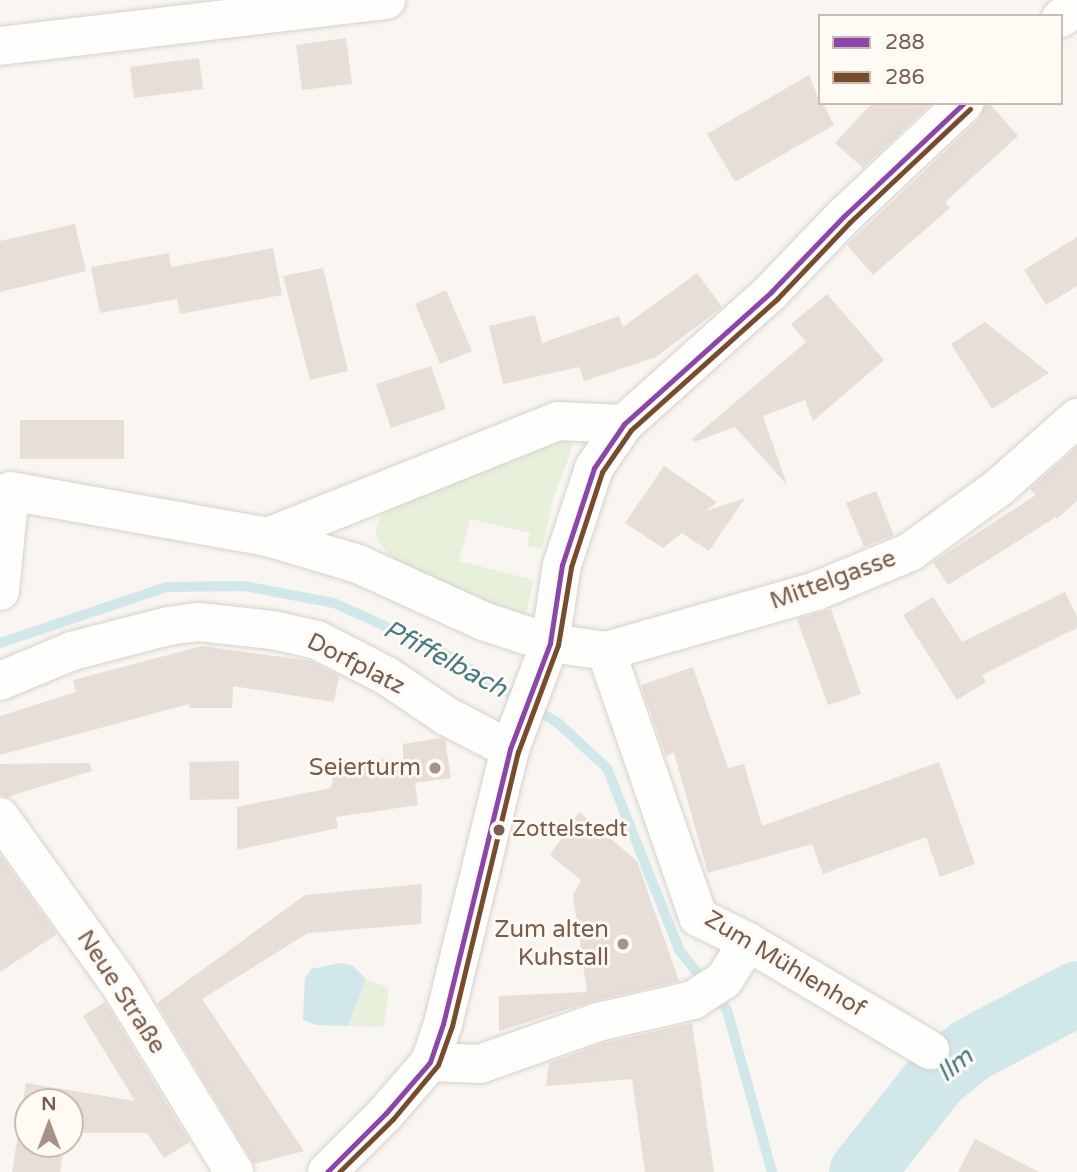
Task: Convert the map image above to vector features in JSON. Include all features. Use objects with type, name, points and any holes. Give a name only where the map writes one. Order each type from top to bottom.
[{"type":"street","points":[[0,46],[386,0]]},
{"type":"street","points":[[327,1172],[386,1113],[430,1062],[443,1024],[519,722],[550,643],[562,565],[594,468],[624,424],[771,292],[844,216],[962,105]]},
{"type":"street","name":"Mittelgasse","points":[[550,643],[606,652],[816,591],[910,552],[998,488],[1077,418]]},
{"type":"street","points":[[268,537],[558,421],[624,424]]},
{"type":"street","points":[[0,591],[5,490],[268,537],[358,564],[483,621],[550,643]]},
{"type":"street","name":"Dorfplatz","points":[[0,681],[72,651],[169,626],[199,622],[273,629],[317,640],[387,676],[446,716],[519,722]]},
{"type":"street","name":"Zum Mühlenhof","points":[[606,652],[698,916],[748,942],[930,1050]]},
{"type":"street","name":"Neue Straße","points":[[0,817],[121,986],[234,1172]]},
{"type":"street","points":[[430,1062],[480,1064],[598,1022],[708,990],[748,942]]},
{"type":"green space","points":[[562,439],[572,445],[571,452],[553,499],[542,549],[527,546],[530,533],[470,519],[459,561],[534,580],[525,617],[398,563],[380,544],[376,533],[377,524],[381,516],[393,507]]},
{"type":"green space","points":[[366,979],[389,988],[384,1027],[348,1026]]},
{"type":"water","points":[[341,963],[353,966],[366,979],[348,1026],[317,1025],[303,1020],[305,978],[311,969]]},
{"type":"building","points":[[346,38],[352,84],[302,90],[296,45]]},
{"type":"building","points":[[199,58],[203,89],[134,98],[130,67]]},
{"type":"building","points":[[809,75],[818,105],[824,105],[834,125],[735,182],[707,134]]},
{"type":"building","points":[[870,105],[930,105],[863,168],[835,143]]},
{"type":"building","points":[[984,105],[991,105],[1018,136],[945,202],[950,208],[873,275],[847,245],[979,119]]},
{"type":"building","points":[[75,224],[86,271],[0,292],[0,241]]},
{"type":"building","points":[[1077,237],[1077,286],[1046,305],[1024,270]]},
{"type":"building","points":[[273,248],[282,295],[180,314],[177,299],[100,313],[91,267],[169,253],[171,267]]},
{"type":"building","points":[[323,268],[348,371],[310,380],[283,276]]},
{"type":"building","points":[[697,273],[722,307],[656,357],[584,381],[579,367],[503,384],[489,326],[535,315],[542,343],[619,316],[623,327]]},
{"type":"building","points":[[446,290],[472,351],[440,364],[415,304]]},
{"type":"building","points":[[827,294],[884,360],[813,421],[805,400],[763,416],[787,485],[735,427],[694,442],[692,439],[806,342],[791,324]]},
{"type":"building","points":[[985,322],[1049,373],[992,409],[951,344]]},
{"type":"building","points":[[431,366],[446,409],[391,428],[376,384]]},
{"type":"building","points":[[20,420],[124,420],[124,459],[20,459]]},
{"type":"building","points":[[1077,447],[1077,501],[1057,519],[1056,517],[948,585],[933,562],[1036,495],[1030,489]]},
{"type":"building","points":[[664,466],[717,502],[706,511],[745,498],[709,551],[682,533],[663,548],[625,523]]},
{"type":"building","points":[[876,491],[894,535],[864,547],[846,503]]},
{"type":"building","points":[[1065,592],[1077,617],[1077,628],[982,675],[986,682],[957,700],[903,615],[933,597],[962,642]]},
{"type":"building","points":[[831,609],[861,694],[828,705],[797,619]]},
{"type":"building","points":[[202,646],[311,661],[339,676],[334,702],[233,686],[232,708],[189,708],[189,704],[0,755],[0,716],[76,692],[73,680]]},
{"type":"building","points":[[693,667],[728,768],[744,764],[762,826],[939,762],[975,864],[940,877],[926,837],[823,874],[812,844],[708,873],[674,753],[666,756],[641,685]]},
{"type":"building","points":[[441,738],[445,740],[451,778],[415,783],[418,805],[336,817],[338,828],[237,850],[237,807],[331,788],[336,760],[403,759],[403,744]]},
{"type":"building","points":[[239,761],[239,799],[190,800],[189,762]]},
{"type":"building","points":[[90,763],[92,771],[7,797],[0,795],[0,764]]},
{"type":"building","name":"Zum alten Kuhstall","points":[[579,812],[637,861],[679,981],[593,1001],[499,1031],[499,996],[587,992],[573,895],[581,880],[550,855]]},
{"type":"building","points":[[0,855],[57,934],[0,972]]},
{"type":"building","points":[[422,884],[421,924],[308,933],[202,999],[304,1151],[254,1164],[157,1003],[305,895]]},
{"type":"building","points":[[105,1002],[190,1142],[164,1158],[147,1133],[84,1133],[84,1093],[135,1101],[83,1016]]},
{"type":"building","points":[[692,1023],[714,1172],[645,1172],[632,1079],[546,1086],[549,1063],[604,1043]]},
{"type":"building","points":[[26,1083],[56,1088],[25,1088]]},
{"type":"building","points":[[975,1139],[1039,1172],[958,1172]]},
{"type":"building","points":[[14,1158],[62,1158],[60,1172],[12,1172]]},
{"type":"waterway","name":"Pfiffelbach","points":[[0,643],[166,587],[244,586],[334,603],[444,653],[558,723],[607,768],[680,951],[727,1010],[772,1172]]},
{"type":"waterway","name":"Ilm","points":[[861,1172],[937,1076],[971,1049],[1077,993]]},
{"type":"transit line","name":"288","points":[[327,1172],[386,1113],[430,1062],[443,1024],[510,749],[550,643],[562,565],[594,468],[624,424],[771,292],[844,216],[962,105]]},
{"type":"transit line","name":"286","points":[[339,1172],[393,1119],[438,1065],[452,1026],[518,752],[558,645],[571,567],[602,472],[631,430],[777,299],[850,222],[970,109]]},
{"type":"place","name":"Seierturm","points":[[435,768]]},
{"type":"place","name":"Zottelstedt","points":[[499,830]]},
{"type":"place","name":"Zum alten Kuhstall","points":[[623,944]]}]
